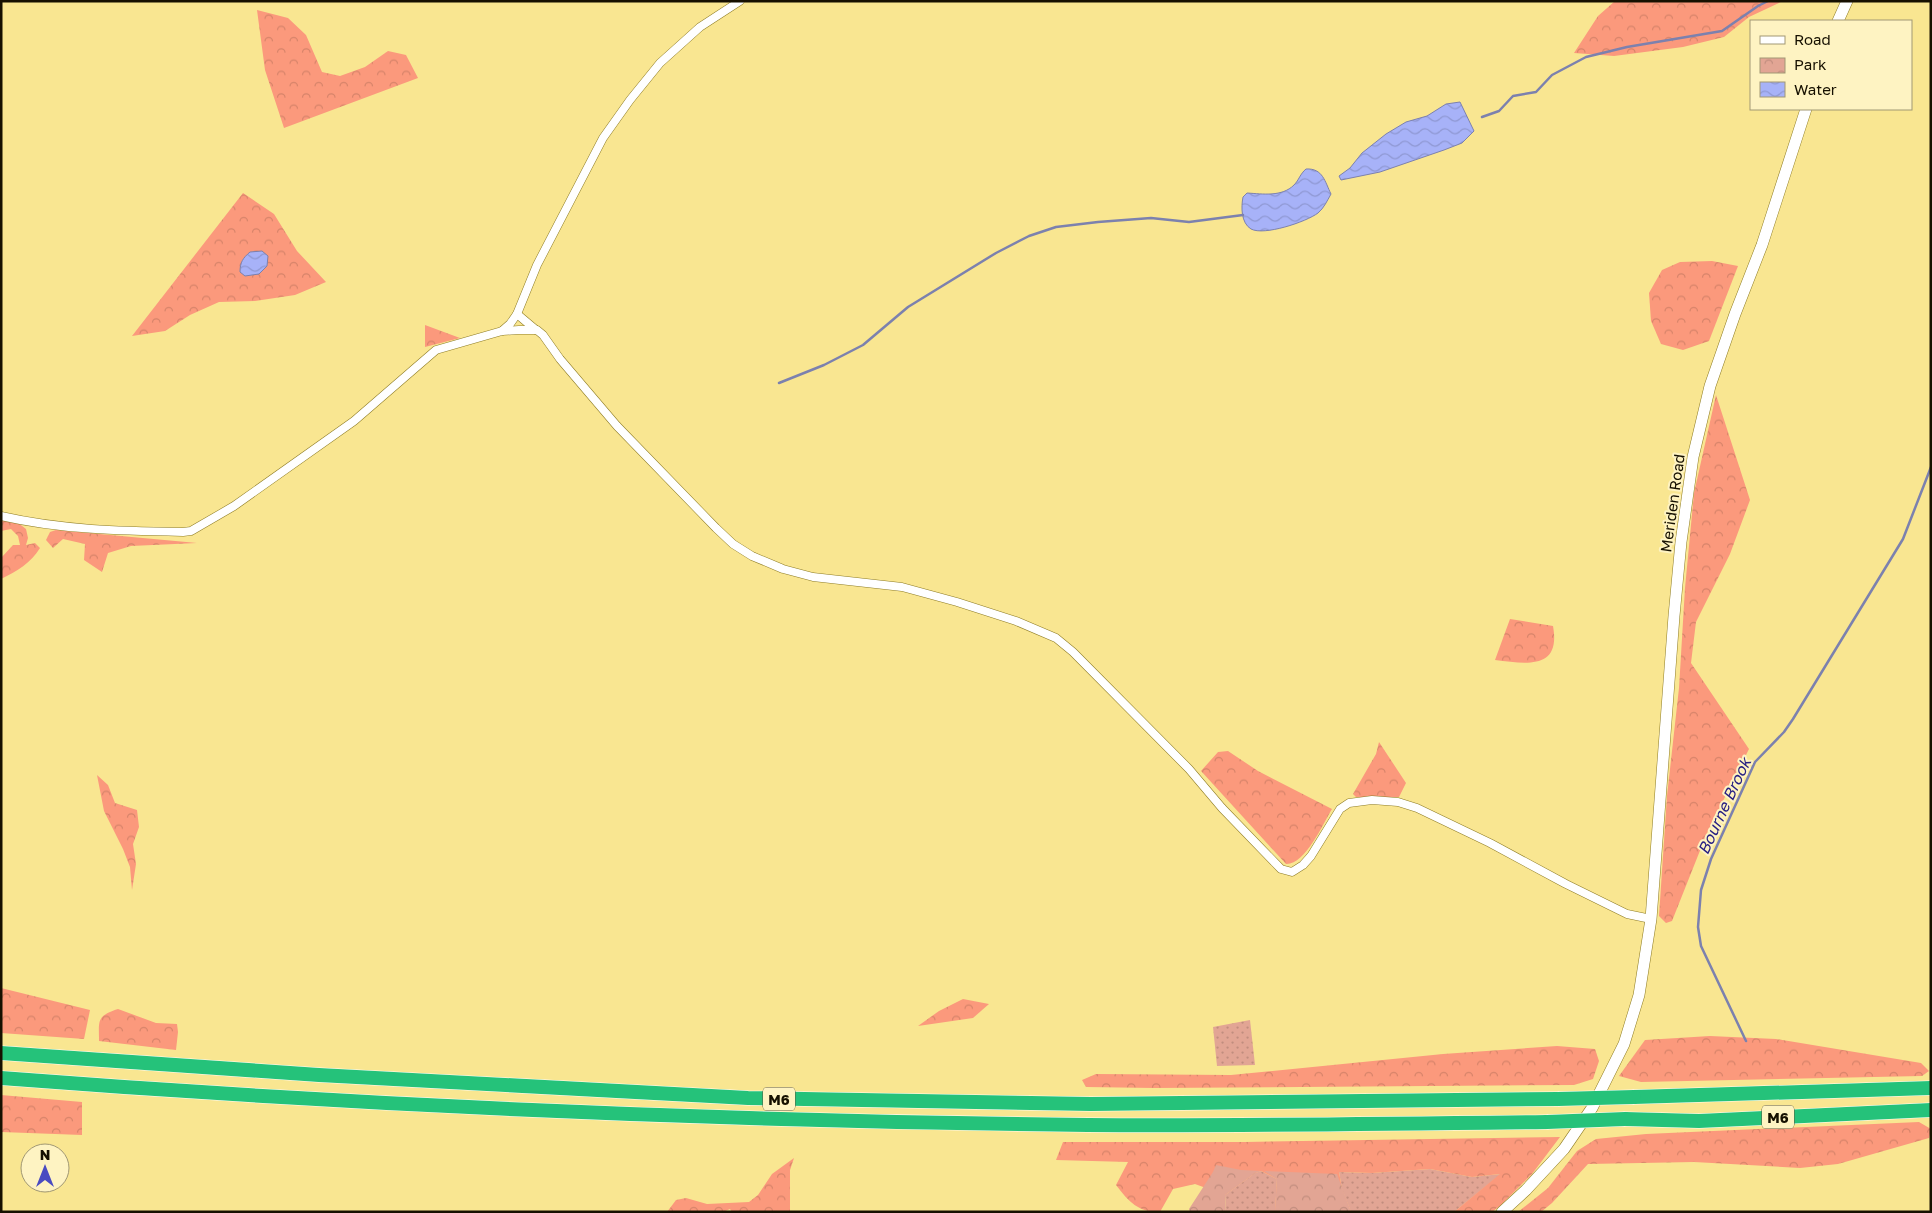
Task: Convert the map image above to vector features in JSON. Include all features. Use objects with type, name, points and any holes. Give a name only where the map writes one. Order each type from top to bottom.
[{"type":"highway","name":"M6","points":[[1,1053],[319,1075],[748,1098],[1090,1104],[1558,1099],[1931,1088]]},
{"type":"highway","name":"M6","points":[[1,1078],[182,1092],[441,1107],[738,1118],[1090,1124],[1547,1122],[1625,1119],[1699,1121],[1931,1110]]},
{"type":"main road","points":[[1838,20],[1847,1]]},
{"type":"main road","name":"Meriden Road","points":[[1502,1212],[1526,1190],[1564,1148],[1596,1100],[1624,1044],[1639,995],[1651,919],[1674,616],[1681,542],[1693,457],[1710,386],[1762,245],[1806,110]]},
{"type":"street","points":[[502,331],[517,314],[524,292],[537,265],[603,138],[630,100],[660,63],[700,27],[740,1]]},
{"type":"street","points":[[517,314],[543,335],[560,359],[616,426],[733,544],[752,556],[783,569],[813,577],[902,587],[1016,621],[1056,638],[1104,682],[1189,769],[1222,808],[1281,869],[1292,872],[1311,856],[1340,808],[1349,803],[1372,800],[1398,802],[1417,808],[1490,843],[1627,914],[1651,919]]},
{"type":"street","points":[[1,516],[50,526],[94,530],[191,531],[234,506],[354,421],[436,350],[502,331],[536,330]]},
{"type":"green space","points":[[1615,1],[1783,1],[1749,17],[1724,37],[1683,47],[1614,56],[1574,53],[1598,16]]},
{"type":"green space","points":[[257,10],[288,18],[306,35],[322,72],[340,76],[365,67],[388,51],[406,55],[418,78],[284,128],[265,70]]},
{"type":"green space","points":[[243,193],[274,214],[297,251],[326,282],[295,295],[255,301],[219,302],[190,315],[165,331],[132,336]]},
{"type":"green space","points":[[1712,261],[1738,266],[1709,341],[1683,350],[1661,344],[1651,321],[1649,293],[1662,270],[1680,262]]},
{"type":"green space","points":[[425,325],[460,338],[425,347]]},
{"type":"green space","points":[[1716,395],[1750,500],[1730,554],[1696,622],[1691,663],[1749,749],[1707,833],[1672,921],[1666,923],[1659,916],[1667,796],[1679,688],[1685,588],[1694,493]]},
{"type":"green space","points":[[1,519],[17,522],[26,529],[28,538],[26,545],[35,543],[40,548],[23,566],[1,579],[1,558],[13,545],[20,545],[18,536],[11,529],[1,531]]},
{"type":"green space","points":[[56,530],[197,543],[131,546],[108,553],[102,572],[84,560],[85,544],[63,539],[53,548],[46,540],[50,532]]},
{"type":"green space","points":[[1510,619],[1553,626],[1554,640],[1552,650],[1547,657],[1530,663],[1495,660]]},
{"type":"green space","points":[[1379,742],[1406,783],[1399,797],[1356,797],[1353,794],[1376,754]]},
{"type":"green space","points":[[1228,751],[1258,771],[1332,809],[1307,851],[1293,863],[1286,864],[1201,771],[1218,752]]},
{"type":"green space","points":[[97,775],[108,785],[115,803],[137,810],[139,827],[133,844],[136,864],[132,890],[130,867],[104,811]]},
{"type":"green space","points":[[1,988],[90,1010],[84,1039],[1,1033]]},
{"type":"green space","points":[[963,999],[989,1004],[973,1018],[918,1026],[939,1011]]},
{"type":"green space","points":[[118,1009],[156,1023],[177,1024],[176,1050],[99,1041],[100,1020],[106,1014]]},
{"type":"green space","points":[[1250,1020],[1255,1065],[1217,1066],[1213,1027]]},
{"type":"green space","points":[[1710,1036],[1776,1039],[1921,1063],[1929,1071],[1922,1076],[1641,1082],[1619,1076],[1645,1040]]},
{"type":"green space","points":[[1557,1046],[1595,1049],[1599,1061],[1593,1079],[1574,1085],[1154,1088],[1086,1087],[1082,1080],[1096,1074],[1231,1075],[1443,1054]]},
{"type":"green space","points":[[1,1095],[82,1102],[82,1135],[1,1132]]},
{"type":"green space","points":[[1919,1122],[1931,1129],[1929,1138],[1838,1164],[1800,1168],[1694,1162],[1588,1164],[1552,1203],[1541,1212],[1518,1212],[1548,1188],[1577,1151],[1596,1139],[1646,1134]]},
{"type":"green space","points":[[1560,1137],[1532,1174],[1492,1212],[1454,1212],[1500,1174],[1472,1177],[1430,1169],[1372,1173],[1339,1172],[1342,1189],[1351,1212],[1275,1212],[1277,1179],[1261,1171],[1255,1173],[1225,1195],[1195,1184],[1173,1189],[1160,1212],[1152,1212],[1135,1205],[1116,1185],[1128,1162],[1056,1160],[1063,1142],[1245,1142]]},
{"type":"green space","points":[[794,1158],[790,1170],[790,1212],[732,1212],[730,1209],[723,1212],[667,1212],[676,1200],[686,1198],[707,1204],[749,1202],[758,1195],[772,1174]]},
{"type":"green space","points":[[1216,1165],[1241,1170],[1261,1171],[1255,1173],[1225,1195],[1226,1212],[1190,1212],[1189,1209]]},
{"type":"green space","points":[[1430,1169],[1472,1177],[1501,1174],[1454,1212],[1351,1212],[1342,1189],[1339,1172],[1372,1173]]},
{"type":"green space","points":[[1261,1171],[1277,1179],[1275,1212],[1226,1212],[1225,1195],[1255,1173]]},
{"type":"green space","points":[[1264,1171],[1337,1174],[1351,1212],[1275,1212],[1277,1179]]},
{"type":"water","points":[[1460,102],[1474,131],[1462,143],[1380,172],[1341,180],[1339,176],[1350,168],[1362,153],[1386,134],[1406,122],[1427,116],[1446,104]]},
{"type":"water","points":[[1306,169],[1312,169],[1320,173],[1331,194],[1318,213],[1285,227],[1265,231],[1251,229],[1245,223],[1242,210],[1243,197],[1247,193],[1272,194],[1289,189]]},
{"type":"water","points":[[262,251],[268,256],[267,266],[259,274],[245,276],[240,272],[241,263],[250,252]]},
{"type":"waterway","points":[[1482,117],[1499,111],[1513,96],[1536,92],[1552,75],[1586,57],[1627,47],[1722,31],[1768,1]]},
{"type":"waterway","points":[[779,383],[824,365],[863,345],[908,307],[996,253],[1029,236],[1056,227],[1098,222],[1151,218],[1189,222],[1243,215]]},
{"type":"waterway","name":"Bourne Brook","points":[[1746,1041],[1701,946],[1698,927],[1701,890],[1711,859],[1755,762],[1784,732],[1793,719],[1903,539],[1931,467]]}]
